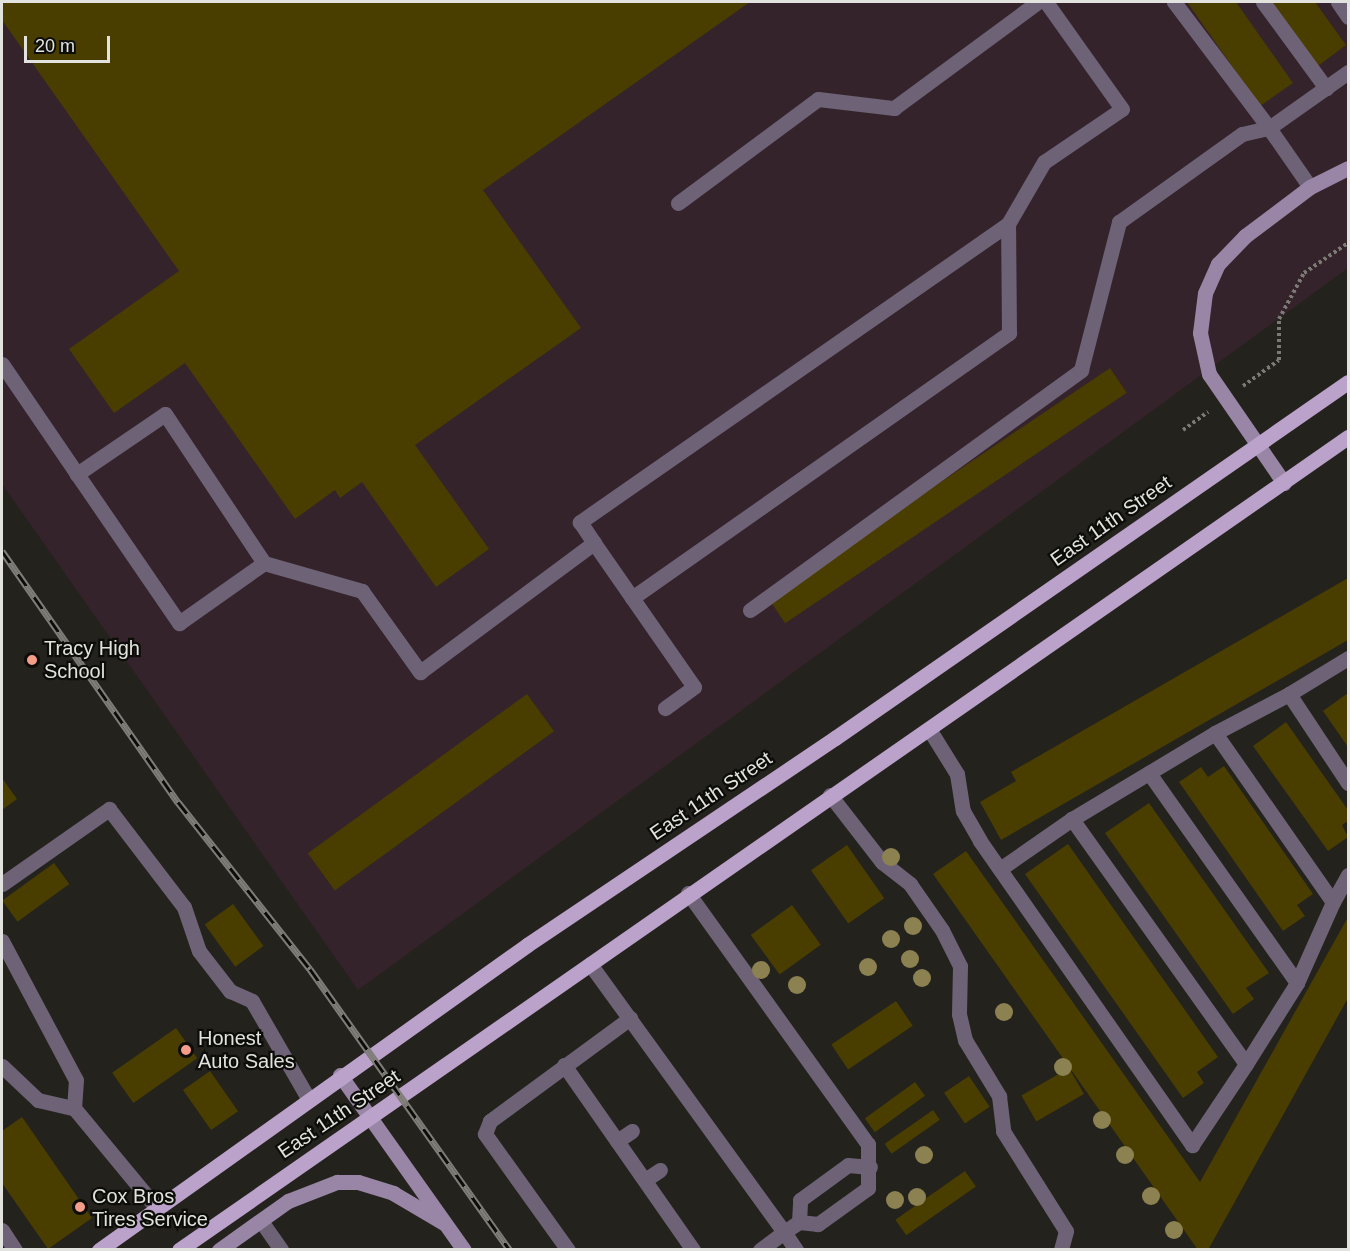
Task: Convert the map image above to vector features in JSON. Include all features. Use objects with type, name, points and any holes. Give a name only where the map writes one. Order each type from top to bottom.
[{"type":"main road","points":[[1284,483],[1209,374],[1200,333],[1205,293],[1218,264],[1245,236],[1310,188],[1348,168]]},
{"type":"main road","name":"East 11th Street","points":[[99,1250],[340,1075],[845,732],[1348,381]]},
{"type":"main road","name":"East 11th Street","points":[[179,1250],[590,964],[688,893],[929,729],[1348,437]]},
{"type":"main road","points":[[340,1075],[464,1250]]},
{"type":"main road","points":[[219,1250],[318,1186],[358,1182],[393,1193],[444,1223]]},
{"type":"lane","points":[[678,203],[818,99],[894,108],[1038,2]]},
{"type":"lane","points":[[665,708],[694,687],[580,522],[1008,224],[1044,162],[1122,109],[1046,2]]},
{"type":"lane","points":[[1174,2],[1269,128],[1310,188]]},
{"type":"lane","points":[[1263,2],[1326,88]]},
{"type":"lane","points":[[1338,2],[1348,17]]},
{"type":"lane","points":[[750,610],[1081,370],[1119,222],[1242,134],[1269,128],[1348,72]]},
{"type":"lane","points":[[632,598],[1009,333],[1008,224]]},
{"type":"lane","points":[[2,364],[179,623],[264,563]]},
{"type":"lane","points":[[77,474],[165,414],[264,563],[362,591],[420,672],[594,543]]},
{"type":"lane","points":[[1000,869],[1072,819],[1215,733],[1289,694],[1348,658]]},
{"type":"lane","points":[[1289,694],[1348,783]]},
{"type":"lane","points":[[929,729],[957,774],[963,811],[1000,869],[1192,1145],[1297,983],[1333,902],[1348,875]]},
{"type":"lane","points":[[1215,733],[1333,902]]},
{"type":"lane","points":[[1149,773],[1297,983]]},
{"type":"lane","points":[[830,795],[882,862],[910,884],[942,930],[960,966],[959,1014],[964,1040],[999,1096],[1003,1131],[1066,1231],[1061,1250]]},
{"type":"lane","points":[[2,884],[109,809],[184,907],[199,951],[230,991],[252,1001],[308,1098]]},
{"type":"lane","points":[[1072,819],[1246,1064]]},
{"type":"lane","points":[[688,893],[868,1144],[870,1167],[868,1188],[818,1224],[798,1222],[760,1250]]},
{"type":"lane","points":[[2,941],[76,1080],[74,1108]]},
{"type":"lane","points":[[590,964],[630,1018],[705,1138],[784,1232],[796,1250]]},
{"type":"lane","points":[[568,1250],[485,1134],[490,1121],[630,1018]]},
{"type":"lane","points":[[564,1065],[693,1250]]},
{"type":"lane","points":[[2,1066],[38,1100],[74,1108],[156,1207]]},
{"type":"lane","points":[[617,1141],[632,1131]]},
{"type":"lane","points":[[798,1222],[800,1200],[848,1165],[870,1167]]},
{"type":"lane","points":[[645,1180],[660,1170]]},
{"type":"lane","points":[[261,1221],[281,1250]]},
{"type":"lane","points":[[2,1230],[15,1250]]},
{"type":"path","points":[[1183,430],[1279,360],[1279,320],[1304,273],[1348,243]]},
{"type":"shaded area","points":[[2,2],[1348,2],[1348,268],[358,990],[2,484]]},
{"type":"building","points":[[2,2],[750,2],[483,190],[581,328],[415,445],[489,549],[436,587],[362,482],[340,498],[335,490],[295,519],[185,363],[114,413],[69,349],[179,271],[2,20]]},
{"type":"building","points":[[1187,2],[1236,2],[1293,83],[1260,106]]},
{"type":"building","points":[[1272,2],[1315,2],[1346,45],[1318,66]]},
{"type":"building","points":[[1110,368],[1127,393],[785,623],[768,598]]},
{"type":"building","points":[[1348,578],[1348,640],[1001,840],[980,802],[1016,781],[1011,772]]},
{"type":"building","points":[[1348,693],[1348,747],[1323,711]]},
{"type":"building","points":[[527,694],[554,731],[335,891],[308,853]]},
{"type":"building","points":[[1286,722],[1348,810],[1348,821],[1342,825],[1348,837],[1328,851],[1253,746]]},
{"type":"building","points":[[1224,766],[1313,894],[1297,905],[1305,916],[1283,931],[1179,782],[1201,767],[1208,777]]},
{"type":"building","points":[[2,778],[17,799],[2,810]]},
{"type":"building","points":[[1149,803],[1269,973],[1246,988],[1254,999],[1233,1014],[1105,833]]},
{"type":"building","points":[[1068,844],[1218,1057],[1197,1072],[1204,1083],[1183,1098],[1025,874]]},
{"type":"building","points":[[847,845],[884,898],[848,923],[811,870]]},
{"type":"building","points":[[966,851],[1200,1182],[1348,917],[1348,998],[1208,1250],[1198,1250],[933,874]]},
{"type":"building","points":[[54,863],[69,884],[18,922],[2,901]]},
{"type":"building","points":[[233,904],[264,946],[235,967],[205,925]]},
{"type":"building","points":[[792,905],[821,945],[780,975],[751,935]]},
{"type":"building","points":[[896,1001],[913,1026],[848,1069],[831,1045]]},
{"type":"building","points":[[176,1028],[197,1058],[133,1103],[112,1073]]},
{"type":"building","points":[[1069,1068],[1084,1094],[1036,1121],[1021,1096]]},
{"type":"building","points":[[210,1071],[238,1111],[211,1130],[183,1090]]},
{"type":"building","points":[[969,1076],[990,1107],[965,1123],[944,1093]]},
{"type":"building","points":[[915,1082],[925,1096],[875,1132],[865,1118]]},
{"type":"building","points":[[933,1110],[940,1120],[892,1154],[885,1144]]},
{"type":"building","points":[[22,1117],[92,1218],[48,1249],[2,1183],[2,1131]]},
{"type":"building","points":[[965,1171],[976,1187],[906,1235],[895,1220]]},
{"type":"railway","points":[[2,551],[178,802],[310,969],[510,1250]]},
{"type":"place","name":"Tracy High School","points":[[32,660]]},
{"type":"place","name":"Honest Auto Sales","points":[[186,1050]]},
{"type":"place","name":"Cox Bros Tires Service","points":[[80,1207]]}]
